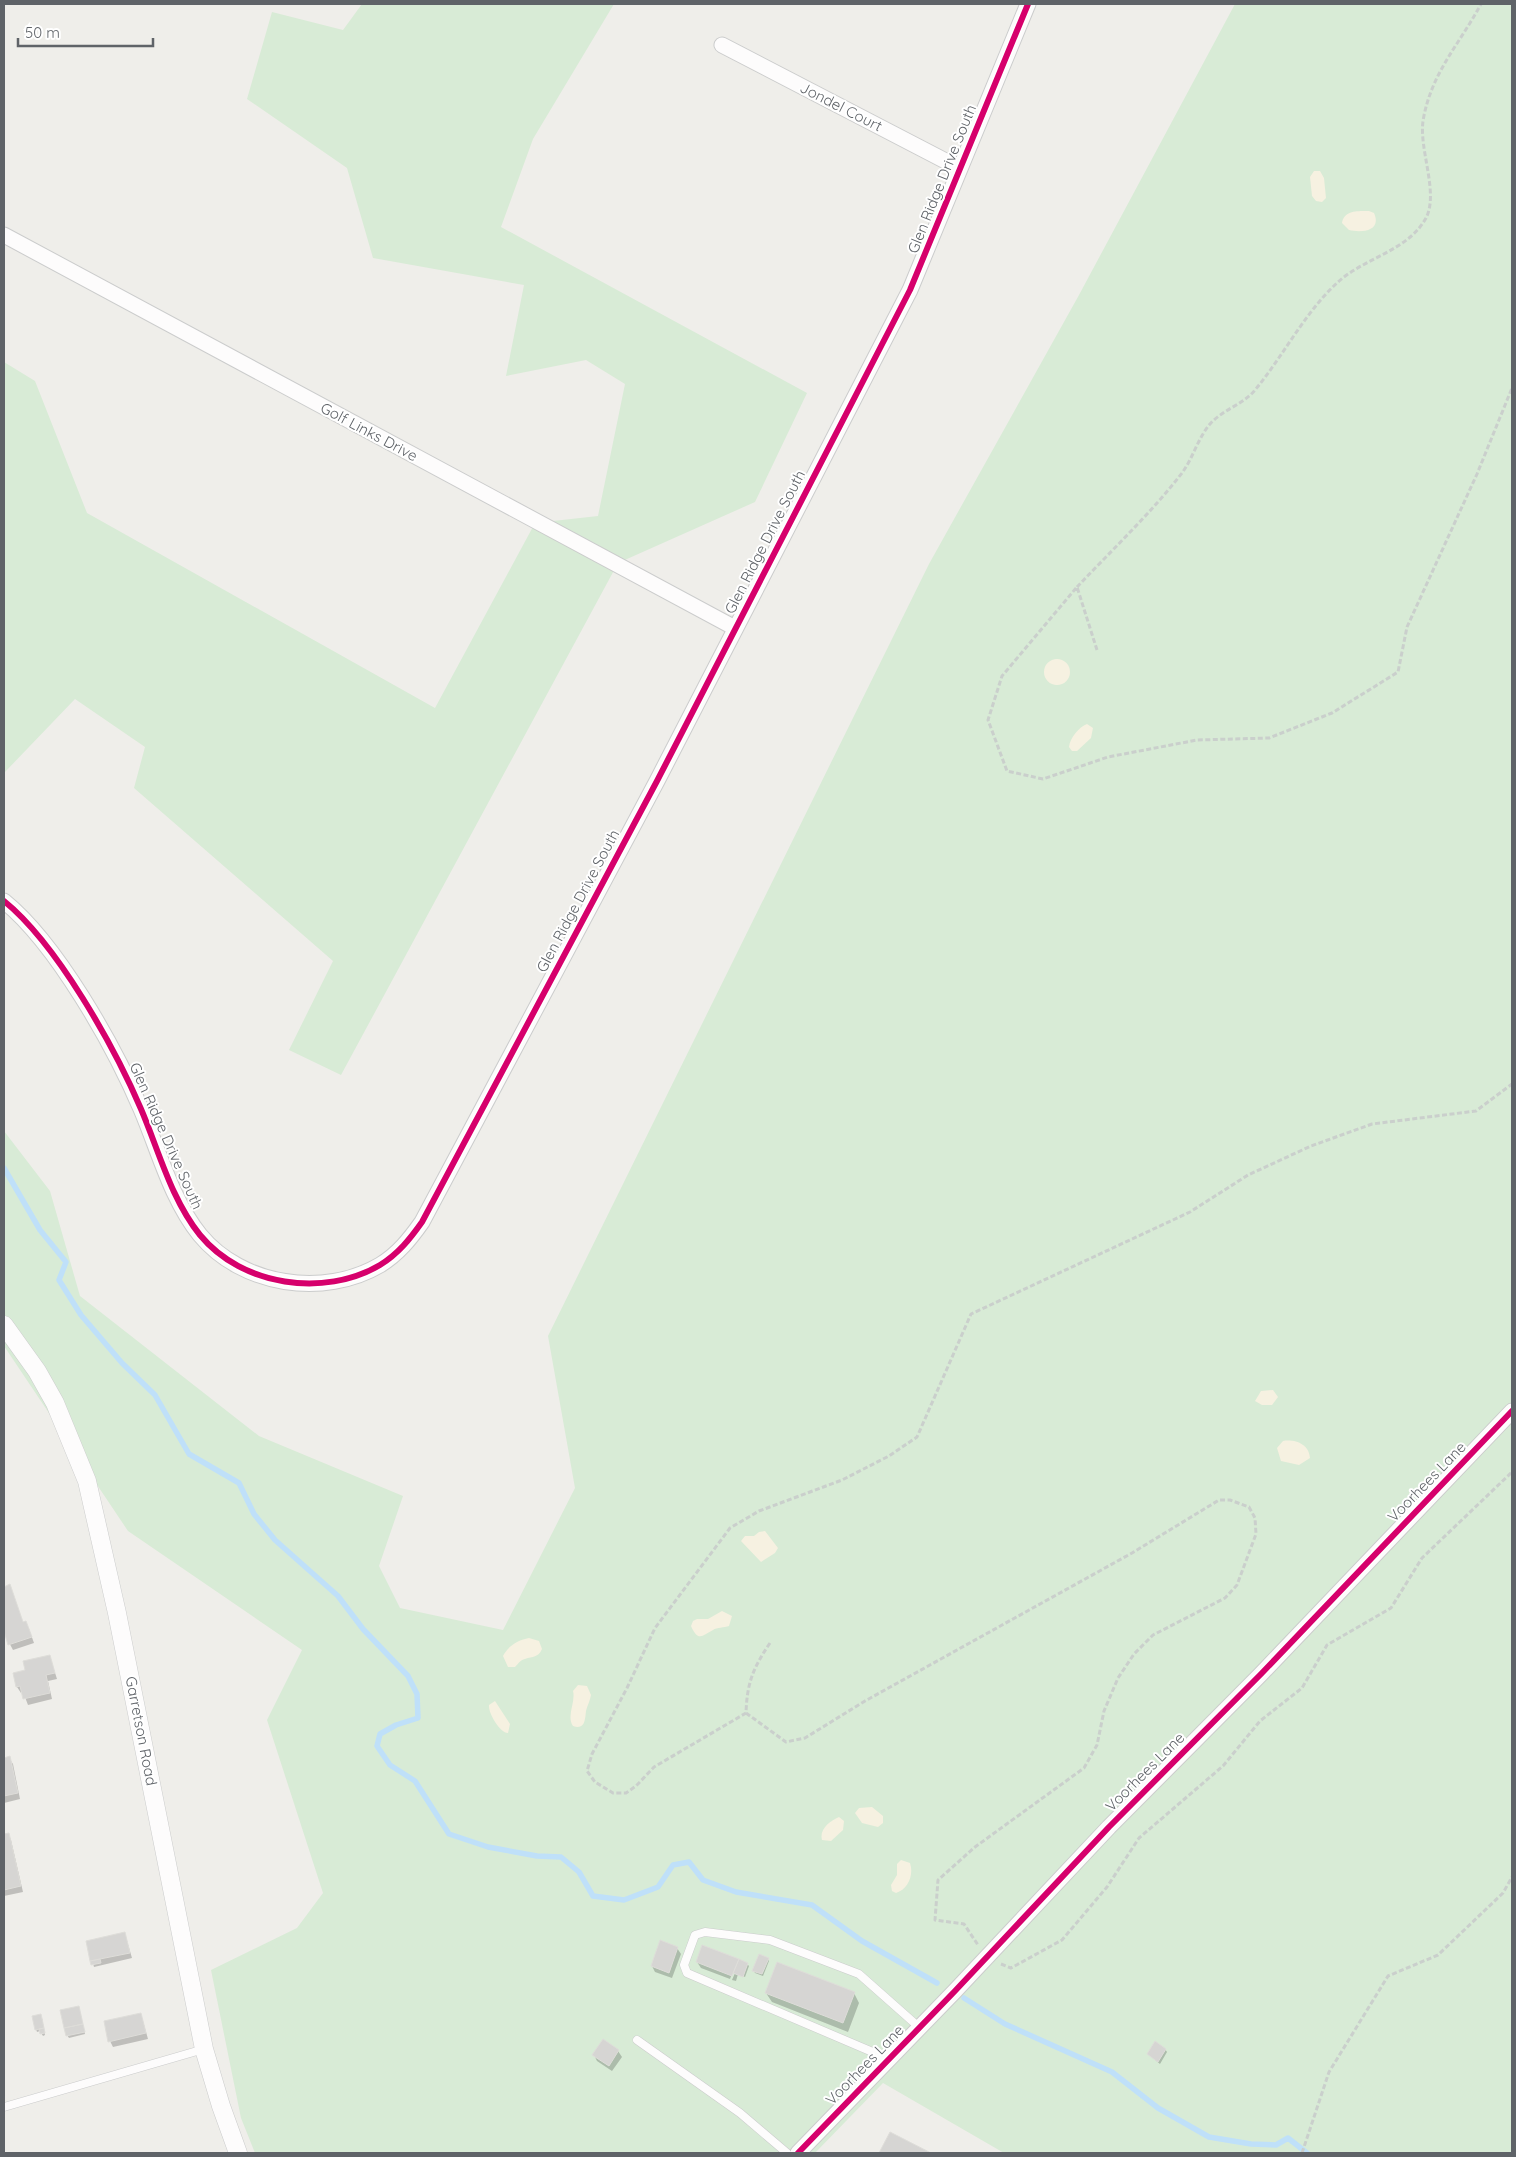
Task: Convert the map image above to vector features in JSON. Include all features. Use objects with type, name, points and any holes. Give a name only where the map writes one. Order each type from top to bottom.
[{"type":"street","name":"Glen Ridge Drive South","points":[[4,902],[38,935],[74,987],[118,1059],[182,1210],[201,1236],[219,1254],[240,1268],[264,1276],[303,1284],[319,1285],[344,1280],[380,1265],[403,1247],[422,1222],[657,781],[910,290],[1028,4]]},
{"type":"street","name":"Jondel Court","points":[[722,45],[960,168]]},
{"type":"street","name":"Golf Links Drive","points":[[4,235],[735,628]]},
{"type":"street","name":"Garretson Road","points":[[4,1325],[37,1371],[55,1403],[87,1481],[117,1613],[204,2049],[221,2106],[238,2153]]},
{"type":"street","name":"Voorhees Lane","points":[[798,2153],[920,2028],[1109,1827],[1261,1674],[1512,1410]]},
{"type":"lane","points":[[889,2059],[687,1973],[684,1965],[695,1935],[705,1932],[770,1940],[859,1974],[920,2028]]},
{"type":"lane","points":[[637,2040],[740,2113],[787,2153]]},
{"type":"lane","points":[[4,2106],[204,2049]]},
{"type":"path","points":[[1481,4],[1442,64],[1430,91],[1421,140],[1430,202],[1426,218],[1398,246],[1359,266],[1338,282],[1314,309],[1254,392],[1210,424],[1183,472],[1077,587],[1002,676],[988,720],[1007,771],[1043,779],[1108,758],[1197,740],[1270,738],[1332,713],[1398,672],[1407,627],[1478,474],[1512,388]]},
{"type":"path","points":[[1077,587],[1097,650]]},
{"type":"path","points":[[746,1713],[654,1767],[636,1786],[626,1793],[613,1793],[595,1782],[587,1771],[592,1754],[627,1688],[655,1628],[730,1528],[759,1511],[842,1480],[889,1456],[917,1437],[971,1314],[1190,1212],[1248,1175],[1310,1146],[1372,1124],[1476,1111],[1512,1084]]},
{"type":"path","points":[[746,1713],[786,1742],[805,1738],[865,1701],[1132,1554],[1220,1500],[1230,1500],[1249,1507],[1255,1518],[1256,1534],[1237,1585],[1225,1598],[1153,1635],[1134,1654],[1118,1678],[1104,1712],[1097,1745],[1084,1768],[975,1847],[938,1880],[935,1920],[964,1924],[986,1958],[1011,1968],[1062,1940],[1107,1887],[1139,1838],[1222,1766],[1260,1721],[1302,1688],[1327,1645],[1391,1608],[1422,1558],[1512,1472]]},
{"type":"path","points":[[746,1713],[747,1692],[753,1669],[770,1643]]},
{"type":"path","points":[[1302,2153],[1329,2072],[1388,1976],[1438,1955],[1503,1894],[1512,1877]]},
{"type":"green space","points":[[362,4],[614,4],[533,139],[501,227],[807,393],[755,502],[618,563],[341,1075],[289,1050],[333,961],[134,788],[145,747],[75,699],[5,772],[4,362],[35,381],[87,513],[435,708],[535,523],[598,516],[625,384],[586,360],[506,376],[524,285],[373,258],[347,168],[247,99],[272,12],[343,30]]},
{"type":"green space","points":[[1235,4],[1512,4],[1512,2153],[1004,2153],[883,2083],[815,2153],[255,2153],[241,2118],[211,1970],[297,1928],[323,1893],[267,1720],[302,1650],[128,1531],[4,1346],[4,1131],[50,1191],[80,1296],[259,1436],[403,1496],[379,1566],[400,1608],[503,1630],[575,1488],[548,1336],[929,564],[1079,295]]},
{"type":"sand","points":[[1314,171],[1320,171],[1324,178],[1326,198],[1322,202],[1316,201],[1312,196],[1310,177]]},
{"type":"sand","points":[[1369,211],[1374,213],[1375,224],[1365,231],[1349,230],[1342,223],[1349,213]]},
{"type":"sand","points":[[1057,659],[1066,663],[1070,672],[1066,681],[1057,685],[1048,681],[1044,672],[1048,663]]},
{"type":"sand","points":[[1087,724],[1093,728],[1091,738],[1077,751],[1072,751],[1069,747],[1075,733]]},
{"type":"sand","points":[[1273,1390],[1278,1397],[1272,1405],[1262,1405],[1255,1401],[1261,1391]]},
{"type":"sand","points":[[1283,1441],[1301,1444],[1307,1449],[1310,1458],[1299,1465],[1281,1461],[1277,1448]]},
{"type":"sand","points":[[765,1531],[778,1548],[775,1553],[761,1562],[741,1541],[745,1536],[754,1536],[759,1532]]},
{"type":"sand","points":[[722,1611],[732,1616],[729,1626],[715,1629],[700,1636],[696,1634],[691,1626],[693,1621],[708,1619]]},
{"type":"sand","points":[[529,1638],[539,1641],[542,1649],[539,1654],[522,1660],[515,1667],[508,1667],[503,1656],[505,1652],[514,1644]]},
{"type":"sand","points":[[578,1685],[587,1686],[591,1695],[584,1723],[580,1727],[573,1726],[570,1718],[573,1691]]},
{"type":"sand","points":[[495,1701],[510,1724],[508,1733],[498,1726],[490,1713],[489,1705]]},
{"type":"sand","points":[[872,1807],[883,1816],[883,1823],[878,1827],[862,1823],[855,1813],[859,1808]]},
{"type":"sand","points":[[839,1817],[844,1821],[843,1830],[831,1841],[822,1840],[824,1829],[829,1823]]},
{"type":"sand","points":[[901,1860],[910,1863],[911,1872],[907,1885],[896,1893],[892,1891],[891,1885],[897,1875],[897,1864]]},
{"type":"building","points":[[10,1584],[23,1622],[26,1621],[32,1637],[8,1645],[4,1631],[4,1587]]},
{"type":"building","points":[[50,1655],[55,1673],[46,1675],[50,1693],[23,1699],[20,1686],[16,1687],[13,1673],[25,1670],[23,1661]]},
{"type":"building","points":[[10,1756],[18,1793],[4,1796],[4,1758]]},
{"type":"building","points":[[9,1833],[21,1886],[4,1890],[4,1834]]},
{"type":"building","points":[[125,1932],[130,1953],[90,1961],[86,1941]]},
{"type":"building","points":[[660,1940],[678,1947],[669,1973],[651,1966]]},
{"type":"building","points":[[702,1945],[739,1959],[732,1976],[696,1962]]},
{"type":"building","points":[[759,1954],[769,1958],[762,1974],[752,1971]]},
{"type":"building","points":[[100,1959],[101,1963],[91,1965],[90,1961]]},
{"type":"building","points":[[739,1959],[748,1963],[743,1977],[733,1973]]},
{"type":"building","points":[[777,1962],[855,1992],[843,2023],[765,1993]]},
{"type":"building","points":[[79,2006],[83,2024],[64,2028],[60,2010]]},
{"type":"building","points":[[141,2013],[146,2033],[108,2042],[104,2021]]},
{"type":"building","points":[[41,2014],[44,2028],[35,2030],[32,2016]]},
{"type":"building","points":[[83,2024],[85,2032],[66,2036],[64,2028]]},
{"type":"building","points":[[44,2028],[45,2033],[40,2034],[39,2029]]},
{"type":"building","points":[[603,2039],[619,2050],[609,2066],[592,2055]]},
{"type":"building","points":[[1155,2041],[1166,2049],[1158,2062],[1147,2054]]},
{"type":"building","points":[[890,2132],[931,2153],[879,2153]]},
{"type":"waterway","points":[[4,1168],[40,1230],[66,1262],[59,1280],[81,1315],[122,1363],[155,1395],[189,1454],[239,1483],[254,1514],[275,1540],[338,1596],[363,1629],[408,1676],[417,1694],[418,1718],[396,1725],[380,1734],[377,1746],[390,1765],[415,1781],[449,1834],[488,1847],[537,1856],[561,1857],[579,1872],[593,1896],[624,1900],[658,1887],[673,1865],[689,1862],[703,1880],[736,1892],[812,1905],[862,1941],[937,1983]]},
{"type":"waterway","points":[[964,1998],[1005,2024],[1112,2072],[1158,2108],[1209,2137],[1251,2144],[1276,2145],[1288,2138],[1307,2153]]},
{"type":"cycle path","points":[[4,901],[24,920],[64,969],[100,1027],[130,1084],[181,1206],[200,1235],[217,1252],[238,1266],[261,1276],[285,1282],[310,1283],[334,1281],[358,1275],[380,1265],[398,1251],[422,1222],[657,781],[910,290],[1028,4]]},
{"type":"cycle path","points":[[798,2153],[954,1992],[1109,1827],[1261,1674],[1512,1411]]}]
